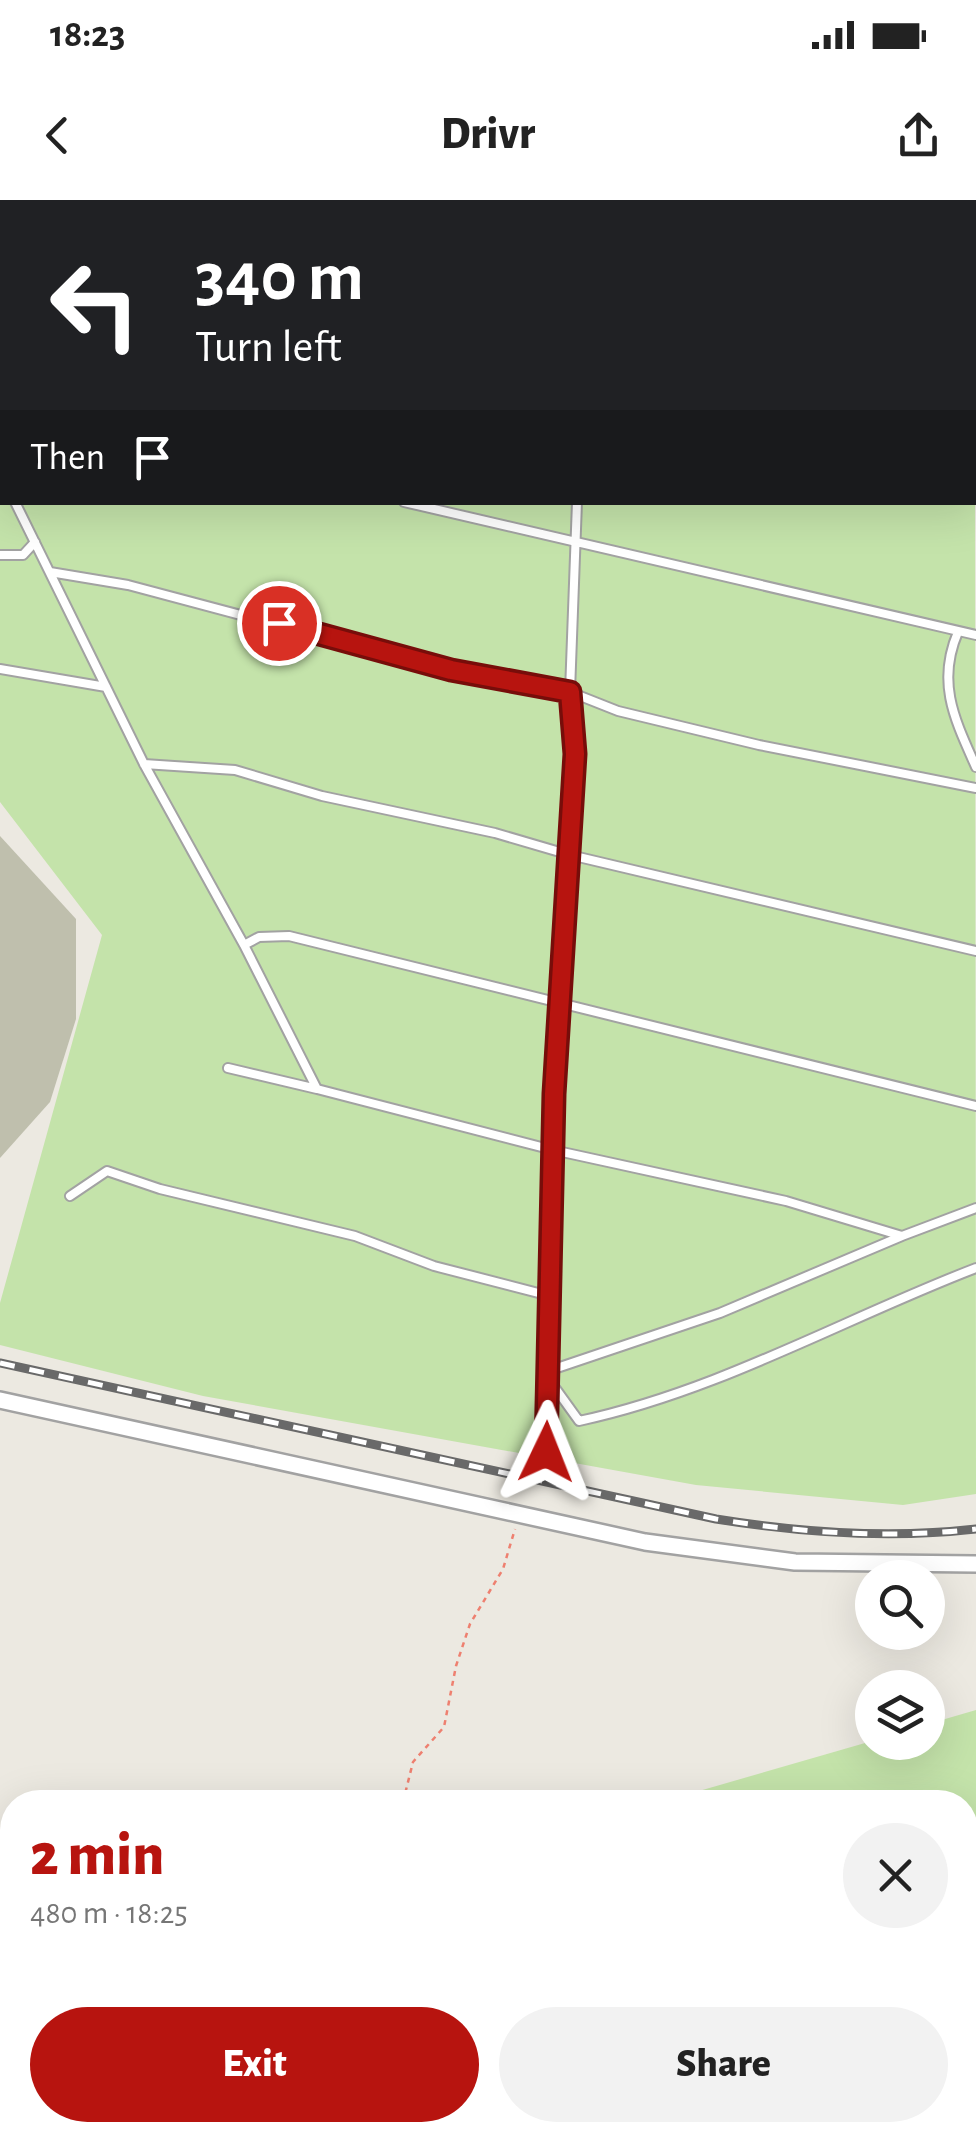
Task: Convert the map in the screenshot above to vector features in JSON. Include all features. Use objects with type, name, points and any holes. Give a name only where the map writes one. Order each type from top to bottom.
[{"type":"street","points":[[0,1400],[645,1542],[795,1562],[976,1564]]},
{"type":"lane","points":[[16,505],[144,764],[244,945],[317,1089]]},
{"type":"lane","points":[[417,505],[976,635]]},
{"type":"lane","points":[[546,1452],[553,1150],[575,754],[570,692],[577,505]]},
{"type":"lane","points":[[0,554],[23,555],[35,542]]},
{"type":"lane","points":[[50,572],[128,586],[451,670],[570,692],[618,711],[759,745],[976,788]]},
{"type":"lane","points":[[958,632],[949,652],[949,709],[976,767]]},
{"type":"lane","points":[[0,670],[106,687]]},
{"type":"lane","points":[[144,764],[235,770],[322,796],[495,832],[570,855],[976,951]]},
{"type":"lane","points":[[244,945],[259,937],[289,936],[976,1106]]},
{"type":"lane","points":[[228,1068],[606,1165],[786,1201],[902,1236]]},
{"type":"lane","points":[[70,1196],[107,1172],[160,1189],[355,1236],[434,1266],[550,1296]]},
{"type":"lane","points":[[548,1375],[720,1312],[976,1208]]},
{"type":"lane","points":[[548,1375],[579,1421],[645,1407],[732,1374],[822,1330],[976,1268]]},
{"type":"path","points":[[406,1790],[413,1762],[444,1727],[456,1666],[470,1624],[503,1570],[510,1536],[525,1516]]},
{"type":"shaded area","points":[[0,836],[76,919],[76,1019],[50,1102],[0,1158]]},
{"type":"green space","points":[[0,505],[975,505],[976,1494],[903,1505],[696,1485],[203,1396],[0,1345],[0,1303],[102,935],[0,802]]},
{"type":"green space","points":[[976,1710],[976,1790],[703,1790],[855,1746],[855,1760],[945,1760],[945,1719]]},
{"type":"railway","points":[[0,1363],[716,1519],[846,1533],[976,1529]]},
{"type":"route","points":[[279,623],[451,670],[570,692],[575,754],[554,1094],[546,1452]]}]
